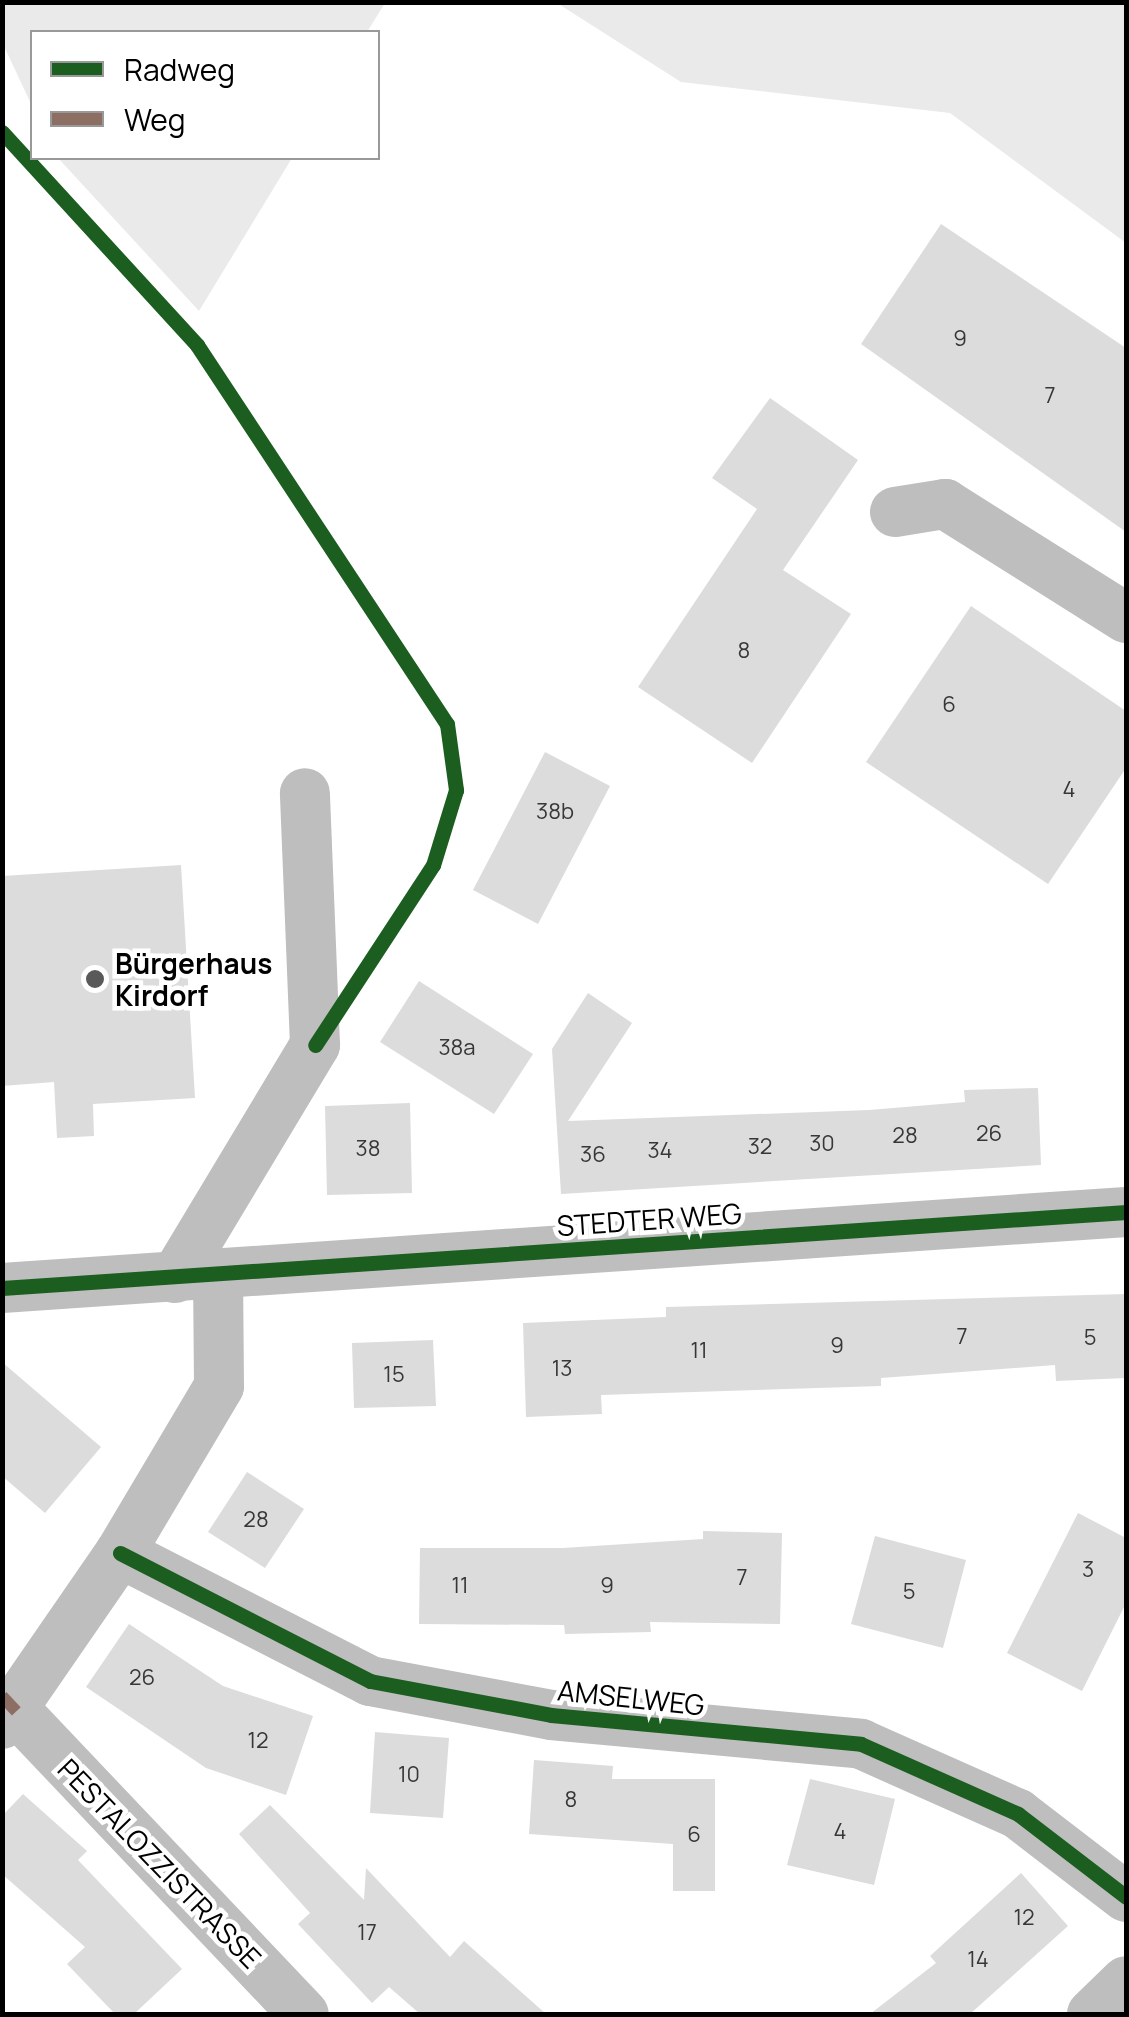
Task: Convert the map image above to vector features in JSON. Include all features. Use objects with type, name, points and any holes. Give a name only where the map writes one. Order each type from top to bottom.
[{"type":"street","points":[[895,512],[946,504],[1126,618]]},
{"type":"street","points":[[10,1718],[120,1553],[219,1386],[196,1276],[315,1045],[305,793]]},
{"type":"street","name":"STEDTER WEG","points":[[2,1288],[1126,1212]]},
{"type":"street","name":"AMSELWEG","points":[[120,1553],[370,1681],[551,1714],[861,1744],[1018,1814],[1126,1897]]},
{"type":"street","name":"PESTALOZZISTRASSE","points":[[10,1718],[304,2014]]},
{"type":"street","points":[[1092,2014],[1126,1981]]},
{"type":"shaded area","points":[[3,2],[385,2],[368,30],[30,30],[30,102],[3,44]]},
{"type":"shaded area","points":[[557,3],[1126,3],[1126,243],[950,113],[681,82]]},
{"type":"shaded area","points":[[60,160],[291,160],[199,311]]},
{"type":"building","points":[[941,224],[1126,348],[1126,532],[861,344]]},
{"type":"building","points":[[770,398],[858,460],[783,570],[851,614],[752,763],[638,687],[757,509],[712,478]]},
{"type":"building","points":[[971,606],[1126,711],[1126,768],[1048,884],[866,762]]},
{"type":"building","points":[[545,752],[610,786],[538,924],[473,890]]},
{"type":"building","name":"Bürgerhaus Kirdorf","points":[[181,865],[195,1098],[93,1104],[94,1136],[57,1138],[54,1082],[2,1086],[2,876]]},
{"type":"building","points":[[419,981],[533,1054],[494,1114],[380,1042]]},
{"type":"building","points":[[588,993],[632,1023],[568,1121],[869,1110],[965,1102],[964,1090],[1038,1088],[1041,1165],[561,1194],[552,1049]]},
{"type":"building","points":[[410,1103],[412,1193],[327,1195],[325,1106]]},
{"type":"building","points":[[1126,1294],[1126,1378],[1056,1381],[1055,1365],[881,1378],[881,1386],[601,1395],[602,1414],[526,1417],[523,1323],[666,1317],[666,1307]]},
{"type":"building","points":[[433,1340],[436,1406],[354,1408],[352,1343]]},
{"type":"building","points":[[2,1362],[101,1447],[45,1513],[2,1476]]},
{"type":"building","points":[[247,1472],[304,1509],[265,1568],[208,1532]]},
{"type":"building","points":[[1078,1513],[1126,1538],[1126,1603],[1082,1691],[1007,1653]]},
{"type":"building","points":[[703,1531],[782,1533],[780,1624],[650,1622],[651,1632],[565,1634],[564,1625],[419,1624],[420,1548],[563,1548],[703,1539]]},
{"type":"building","points":[[875,1536],[966,1560],[943,1648],[851,1624]]},
{"type":"building","points":[[129,1624],[223,1686],[313,1716],[286,1795],[206,1768],[86,1687]]},
{"type":"building","points":[[375,1732],[449,1738],[443,1818],[370,1813]]},
{"type":"building","points":[[534,1760],[613,1766],[612,1779],[715,1779],[715,1891],[673,1891],[673,1844],[529,1834]]},
{"type":"building","points":[[810,1779],[895,1799],[874,1885],[787,1865]]},
{"type":"building","points":[[23,1794],[87,1851],[78,1860],[182,1969],[134,2014],[115,2014],[67,1964],[85,1947],[2,1874],[2,1816]]},
{"type":"building","points":[[270,1805],[364,1900],[366,1868],[450,1957],[464,1941],[546,2014],[420,2014],[389,1987],[372,2003],[298,1924],[310,1913],[239,1834]]},
{"type":"building","points":[[1021,1873],[1068,1926],[970,2014],[870,2014],[936,1963],[930,1956]]},
{"type":"marked path","points":[[2,1696],[16,1711]]},
{"type":"cycle path","points":[[2,132],[197,345],[447,724],[456,790],[433,865],[315,1045]]},
{"type":"cycle path","points":[[2,1288],[1126,1212]]},
{"type":"cycle path","points":[[120,1553],[370,1681],[551,1715],[861,1744],[1018,1814],[1126,1897]]},
{"type":"place","name":"Bürgerhaus Kirdorf","points":[[95,979]]}]
